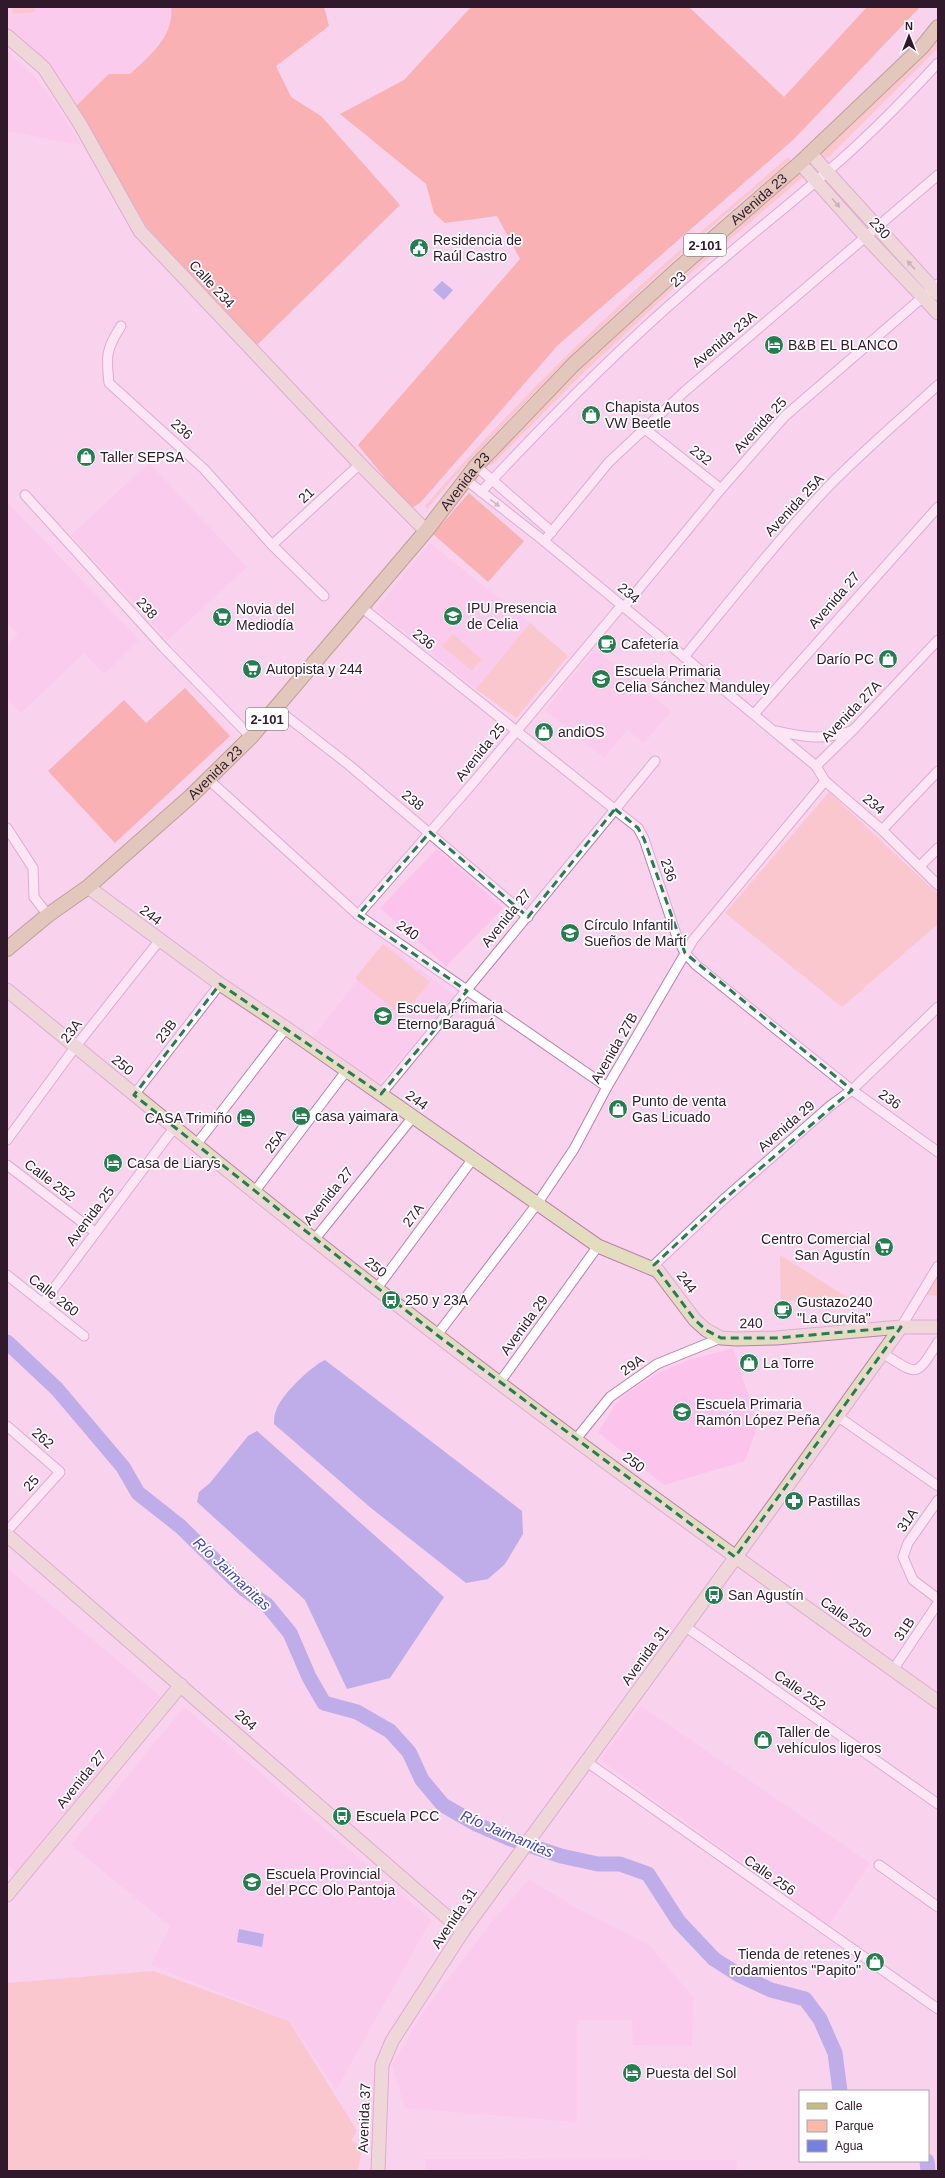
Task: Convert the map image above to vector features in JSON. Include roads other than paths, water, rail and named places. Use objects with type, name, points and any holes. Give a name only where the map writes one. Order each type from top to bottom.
[{"type":"main road","name":"Avenida 23","points":[[7,950],[48,915],[88,887],[208,779],[251,737],[277,708],[360,606],[426,531],[464,479],[574,364],[678,269],[811,154],[922,47],[938,27]]},
{"type":"street","name":"Calle 234","points":[[7,36],[44,68],[80,124],[140,231],[360,464],[426,531]]},
{"type":"street","name":"23","points":[[481,492],[491,480],[646,326],[827,172],[894,110],[938,63]]},
{"type":"street","name":"230","points":[[811,154],[877,228],[936,289]]},
{"type":"street","name":"230","points":[[800,163],[866,237],[938,313]]},
{"type":"street","name":"Avenida 23A","points":[[544,541],[609,462],[645,428],[690,387],[938,175]]},
{"type":"street","name":"Avenida 25","points":[[358,915],[785,416],[923,298],[936,289]]},
{"type":"street","name":"236","points":[[121,326],[109,344],[107,366],[109,383],[204,469],[272,545],[324,596]]},
{"type":"street","name":"Avenida 25A","points":[[684,657],[774,547],[817,499],[866,450],[938,385]]},
{"type":"street","name":"232","points":[[645,428],[721,489]]},
{"type":"street","name":"21","points":[[272,545],[360,464]]},
{"type":"street","points":[[476,466],[552,532]]},
{"type":"street","name":"234","points":[[464,479],[544,541],[816,766],[825,781],[882,830],[938,885]]},
{"type":"street","name":"238","points":[[25,494],[164,648],[251,737]]},
{"type":"street","name":"Avenida 27","points":[[754,714],[938,507]]},
{"type":"street","name":"236","points":[[360,606],[638,828],[644,839],[677,937],[685,953],[696,965],[852,1090],[938,1152]]},
{"type":"street","name":"Avenida 27A","points":[[816,766],[854,729],[938,640]]},
{"type":"street","name":"238","points":[[277,708],[430,832],[528,917]]},
{"type":"street","name":"234","points":[[774,731],[810,738],[834,736],[854,729]]},
{"type":"street","name":"Avenida 27","points":[[381,1094],[655,761]]},
{"type":"street","points":[[882,830],[938,771]]},
{"type":"street","name":"240","points":[[208,779],[358,915],[607,1087]]},
{"type":"street","name":"Avenida 27B","points":[[437,1335],[537,1204],[574,1149],[607,1087],[693,940],[825,781]]},
{"type":"street","points":[[7,828],[33,868],[34,897],[48,915]]},
{"type":"street","points":[[920,866],[938,848]]},
{"type":"street","name":"244","points":[[88,887],[159,941],[220,984],[347,1070],[472,1160],[598,1246],[652,1267],[662,1275],[695,1320],[706,1330],[721,1338]]},
{"type":"street","name":"23A","points":[[7,1140],[76,1046],[159,941]]},
{"type":"street","name":"23B","points":[[134,1096],[220,984]]},
{"type":"street","name":"250","points":[[7,990],[76,1046],[134,1096],[255,1191],[314,1240],[437,1335],[735,1557]]},
{"type":"street","name":"Avenida 29","points":[[652,1267],[739,1186],[830,1106],[852,1090],[938,1007]]},
{"type":"street","points":[[196,1145],[286,1028]]},
{"type":"street","name":"25A","points":[[255,1191],[347,1070]]},
{"type":"street","name":"Avenida 27","points":[[314,1240],[413,1117]]},
{"type":"street","name":"Avenida 25","points":[[43,1303],[174,1128]]},
{"type":"street","name":"27A","points":[[377,1288],[472,1160]]},
{"type":"street","name":"Calle 252","points":[[7,1165],[95,1232]]},
{"type":"street","name":"Avenida 29","points":[[500,1382],[598,1246]]},
{"type":"street","name":"Avenida 31","points":[[382,2065],[392,2041],[463,1931],[686,1627],[882,1353],[938,1266]]},
{"type":"street","name":"Calle 260","points":[[7,1275],[84,1336]]},
{"type":"street","name":"240","points":[[721,1338],[776,1338],[900,1327],[938,1327]]},
{"type":"street","name":"29A","points":[[576,1439],[610,1397],[657,1364],[721,1338]]},
{"type":"street","points":[[882,1353],[909,1369],[916,1370],[923,1366],[938,1342]]},
{"type":"street","points":[[837,1416],[938,1486]]},
{"type":"street","name":"262","points":[[7,1426],[60,1472]]},
{"type":"street","name":"25","points":[[7,1531],[60,1472]]},
{"type":"street","name":"31A","points":[[938,1500],[908,1543],[903,1557],[913,1580],[938,1600]]},
{"type":"street","name":"264","points":[[7,1535],[463,1931]]},
{"type":"street","name":"Calle 250","points":[[735,1557],[938,1702]]},
{"type":"street","name":"31B","points":[[893,1670],[938,1603]]},
{"type":"street","name":"Calle 252","points":[[686,1627],[938,1804]]},
{"type":"street","name":"Avenida 27","points":[[10,1887],[181,1685]]},
{"type":"street","name":"Calle 256","points":[[587,1762],[938,2009]]},
{"type":"street","points":[[879,1865],[938,1907]]},
{"type":"street","name":"Avenida 37","points":[[378,2171],[382,2065]]},
{"type":"water","points":[[442,281],[453,290],[444,300],[433,290]]},
{"type":"water","points":[[325,1360],[522,1511],[523,1534],[505,1564],[488,1579],[466,1583],[371,1508],[274,1424],[275,1413],[283,1398],[304,1375]]},
{"type":"water","points":[[257,1431],[444,1597],[390,1678],[347,1689],[305,1600],[197,1502],[199,1492],[210,1483],[248,1436]]},
{"type":"water","points":[[239,1929],[264,1934],[262,1947],[237,1942]]},
{"type":"waterway","name":"Río Jaimanitas","points":[[7,1342],[57,1389],[123,1467],[138,1493],[181,1527],[244,1589],[267,1605],[290,1633],[309,1677],[324,1703],[357,1712],[390,1731],[409,1752],[422,1780],[443,1805],[476,1824],[508,1838],[561,1856],[598,1864],[620,1864],[648,1874],[679,1922],[714,1959],[739,1975],[771,1990],[805,1999],[820,2019],[835,2053],[840,2090]]},
{"type":"waterway","name":"Río Jaimanitas","points":[[927,2162],[928,2171]]},
{"type":"place","name":"Residencia de Raúl Castro","points":[[419,248]]},
{"type":"place","name":"B&B EL BLANCO","points":[[774,345]]},
{"type":"place","name":"Chapista Autos VW Beetle","points":[[591,415]]},
{"type":"place","name":"Taller SEPSA","points":[[86,457]]},
{"type":"place","name":"IPU Presencia de Celia","points":[[453,616]]},
{"type":"place","name":"Novia del Mediodía","points":[[222,617]]},
{"type":"place","name":"Cafetería","points":[[607,644]]},
{"type":"place","name":"Darío PC","points":[[888,659]]},
{"type":"place","name":"Autopista y 244","points":[[252,669]]},
{"type":"place","name":"Escuela Primaria Celia Sánchez Manduley","points":[[601,679]]},
{"type":"place","name":"andiOS","points":[[544,732]]},
{"type":"place","name":"Círculo Infantil Sueños de Martí","points":[[570,933]]},
{"type":"place","name":"Escuela Primaria Eterno Baraguá","points":[[383,1016]]},
{"type":"place","name":"Punto de venta Gas Licuado","points":[[618,1109]]},
{"type":"place","name":"casa yaimara","points":[[301,1116]]},
{"type":"place","name":"CASA Trimiño","points":[[246,1118]]},
{"type":"place","name":"Casa de Liarys","points":[[113,1163]]},
{"type":"place","name":"Centro Comercial San Agustín","points":[[884,1247]]},
{"type":"place","name":"250 y 23A","points":[[391,1300]]},
{"type":"place","name":"Gustazo240 \"La Curvita\"","points":[[783,1310]]},
{"type":"place","name":"La Torre","points":[[749,1363]]},
{"type":"place","name":"Escuela Primaria Ramón López Peña","points":[[682,1412]]},
{"type":"place","name":"Pastillas","points":[[794,1501]]},
{"type":"place","name":"San Agustín","points":[[714,1595]]},
{"type":"place","name":"Taller de vehículos ligeros","points":[[763,1740]]},
{"type":"place","name":"Escuela PCC","points":[[342,1816]]},
{"type":"place","name":"Escuela Provincial del PCC Olo Pantoja","points":[[252,1882]]},
{"type":"place","name":"Tienda de retenes y rodamientos \"Papito\"","points":[[875,1962]]},
{"type":"place","name":"Puesta del Sol","points":[[632,2073]]}]
